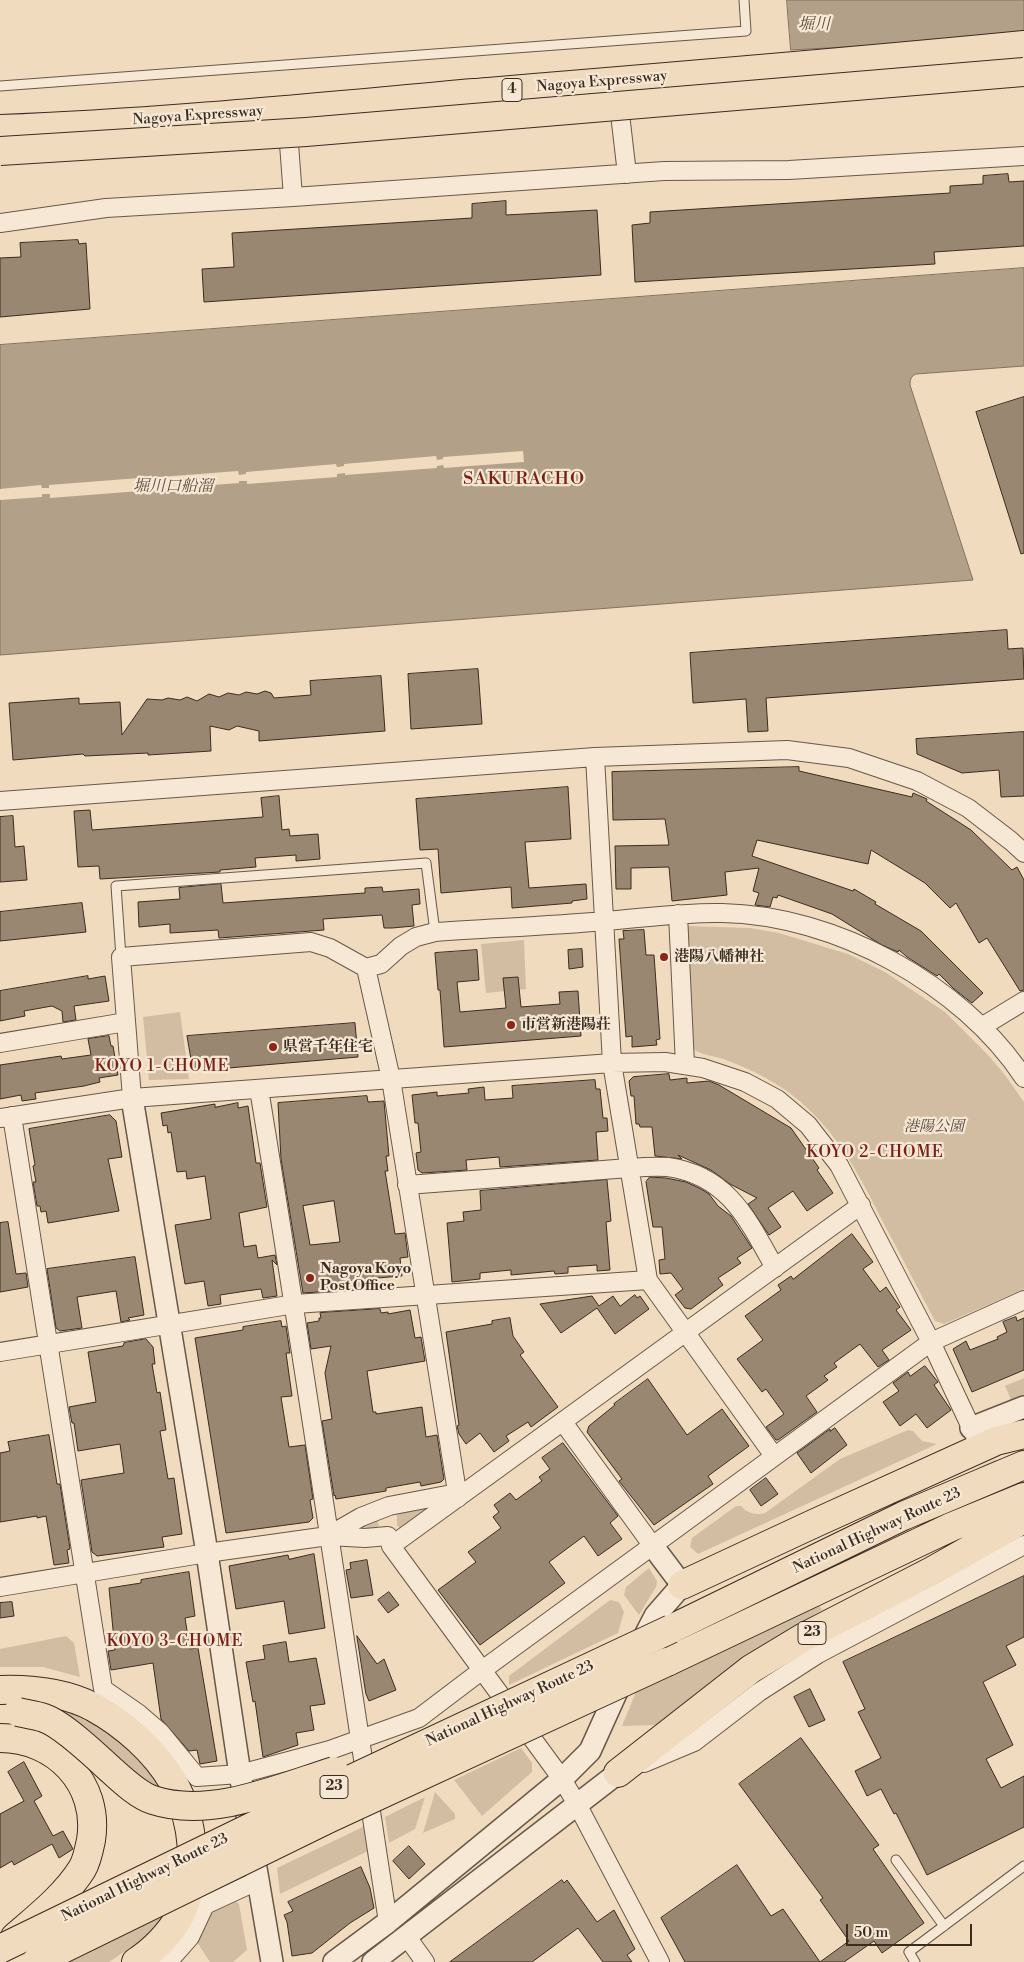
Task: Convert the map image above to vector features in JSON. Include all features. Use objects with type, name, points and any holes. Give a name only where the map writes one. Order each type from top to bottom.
[{"type":"highway","name":"Nagoya Expressway","points":[[0,129],[60,127],[303,108],[1024,45]]},
{"type":"highway","name":"Nagoya Expressway","points":[[0,151],[316,131],[1024,72]]},
{"type":"highway","points":[[682,1585],[996,1441],[1024,1434]]},
{"type":"highway","name":"National Highway Route 23","points":[[1,1948],[903,1516],[1024,1465]]},
{"type":"highway","name":"National Highway Route 23","points":[[36,1962],[337,1815],[667,1662],[951,1527],[1024,1497]]},
{"type":"highway","name":"23","points":[[618,1774],[751,1669],[804,1637],[932,1570],[1024,1535]]},
{"type":"highway","points":[[0,1690],[40,1691],[66,1697],[92,1707],[133,1734],[152,1755],[172,1782],[188,1818],[192,1870],[181,1913],[174,1925],[159,1942],[136,1962]]},
{"type":"highway","name":"23","points":[[9,1713],[45,1718],[69,1734],[125,1782],[151,1800],[178,1806],[224,1803],[246,1799],[434,1739]]},
{"type":"highway","name":"23","points":[[0,1738],[13,1738],[34,1743],[56,1754],[70,1767],[81,1782],[89,1802],[93,1827],[90,1848],[82,1868],[68,1888],[44,1912],[1,1948]]},
{"type":"street","points":[[0,164],[289,144],[620,114],[1024,60]]},
{"type":"street","points":[[620,114],[627,174]]},
{"type":"street","points":[[289,144],[293,197]]},
{"type":"street","points":[[0,223],[106,208],[664,171],[789,170],[1024,156]]},
{"type":"street","points":[[0,801],[595,757],[787,750],[849,758],[917,781],[968,808],[1012,841],[1024,853]]},
{"type":"street","points":[[595,757],[612,1063],[648,1280],[774,1456]]},
{"type":"street","points":[[272,1962],[257,1881],[207,1553],[132,1098],[121,957],[311,942],[330,948],[366,968],[381,964],[401,946],[416,937],[435,932],[604,921],[678,914],[724,913],[785,921],[816,929],[852,942],[890,960],[924,981],[982,1026],[1014,1063],[1024,1078]]},
{"type":"street","points":[[678,914],[684,1065]]},
{"type":"street","points":[[366,968],[391,1079],[458,1496]]},
{"type":"street","points":[[982,1026],[1024,1001]]},
{"type":"street","points":[[0,1043],[126,1022]]},
{"type":"street","points":[[1024,1300],[931,1342],[481,1670],[419,1718],[330,1750],[240,1774],[197,1778],[160,1732],[140,1714],[103,1690],[49,1344],[6,1117],[132,1098],[612,1063],[665,1062],[703,1068],[744,1082],[777,1099],[808,1125],[839,1165],[931,1342],[973,1432],[1024,1408]]},
{"type":"street","points":[[259,1089],[295,1304],[328,1536],[388,1922]]},
{"type":"street","points":[[407,1185],[629,1168],[666,1167],[684,1170],[706,1178],[727,1194],[742,1211],[775,1268]]},
{"type":"street","points":[[0,1587],[207,1553],[328,1536],[389,1541],[458,1496],[563,1422],[860,1206]]},
{"type":"street","points":[[0,1352],[295,1304],[648,1280]]},
{"type":"street","points":[[334,1962],[388,1922],[562,1779],[590,1751],[617,1690],[654,1616],[682,1585],[563,1422]]},
{"type":"street","points":[[328,1536],[361,1517],[385,1508],[458,1496]]},
{"type":"street","points":[[385,1508],[389,1541],[562,1779],[660,1962]]},
{"type":"street","points":[[373,1962],[618,1774]]},
{"type":"street","points":[[168,1962],[190,1937],[204,1905],[257,1881]]},
{"type":"street","points":[[407,1937],[425,1962]]},
{"type":"lane","points":[[0,86],[746,31],[744,0]]},
{"type":"lane","points":[[121,957],[116,886],[426,863],[435,932]]},
{"type":"lane","points":[[896,1860],[944,1926]]},
{"type":"lane","points":[[915,1962],[909,1952],[1024,1866]]},
{"type":"green space","name":"港陽公園","points":[[689,926],[750,928],[779,933],[848,954],[885,972],[945,1012],[989,1056],[1024,1102],[1024,1289],[944,1324],[935,1321],[865,1186],[830,1132],[799,1101],[768,1079],[721,1058],[706,1055],[692,1049],[688,1045],[685,932]]},
{"type":"green space","points":[[524,940],[526,989],[486,993],[481,944]]},
{"type":"green space","points":[[180,1012],[189,1079],[149,1080],[143,1017]]},
{"type":"green space","points":[[1024,1378],[1024,1398],[1012,1402],[1005,1386]]},
{"type":"green space","points":[[908,1430],[913,1431],[922,1441],[937,1444],[698,1554],[690,1547],[692,1538],[736,1506],[741,1506],[746,1511],[752,1513],[765,1513],[840,1459]]},
{"type":"green space","points":[[442,1504],[401,1530],[397,1525],[397,1515],[400,1511]]},
{"type":"green space","points":[[375,1517],[378,1525],[376,1533],[340,1532]]},
{"type":"green space","points":[[649,1568],[657,1581],[656,1587],[639,1615],[624,1595],[626,1587]]},
{"type":"green space","points":[[610,1600],[619,1602],[624,1612],[618,1633],[509,1685],[509,1676]]},
{"type":"green space","points":[[819,1605],[822,1610],[757,1649],[655,1725],[622,1726],[636,1692]]},
{"type":"green space","points":[[66,1636],[74,1643],[80,1677],[43,1667],[0,1667],[0,1649]]},
{"type":"green space","points":[[55,1708],[90,1720],[117,1737],[164,1791],[151,1788]]},
{"type":"green space","points":[[521,1748],[532,1763],[532,1772],[482,1816],[454,1780]]},
{"type":"green space","points":[[435,1792],[455,1814],[455,1819],[423,1833]]},
{"type":"green space","points":[[425,1797],[415,1829],[389,1843],[385,1817]]},
{"type":"green space","points":[[365,1826],[368,1851],[280,1894],[277,1868]]},
{"type":"green space","points":[[233,1899],[239,1904],[247,1950],[233,1962],[210,1962],[197,1942],[206,1927],[209,1914]]},
{"type":"green space","points":[[164,1916],[149,1935],[109,1962],[67,1962]]},
{"type":"water","name":"堀川","points":[[787,0],[1024,0],[1024,37],[791,50]]},
{"type":"water","name":"堀川口船溜","points":[[1024,268],[1024,366],[916,374],[910,381],[973,580],[0,655],[0,345]]},
{"type":"pier","points":[[523,451],[524,462],[444,468],[443,465],[437,466],[437,468],[345,475],[345,473],[337,474],[337,477],[247,484],[247,481],[239,481],[239,483],[148,490],[147,487],[140,487],[140,491],[50,498],[50,494],[42,494],[42,497],[0,500],[0,489],[41,485],[42,488],[49,488],[49,485],[139,478],[140,481],[147,481],[147,478],[238,471],[239,475],[246,474],[246,472],[336,464],[337,467],[344,466],[344,464],[436,456],[437,460],[443,459],[443,457]]},
{"type":"building","points":[[1008,174],[1009,182],[1024,181],[1024,246],[934,252],[935,264],[635,282],[632,225],[650,223],[650,212],[950,193],[950,186],[983,184],[983,176]]},
{"type":"building","points":[[506,201],[506,215],[597,210],[601,275],[204,302],[202,269],[234,267],[232,233],[472,218],[472,204]]},
{"type":"building","points":[[78,240],[79,244],[86,243],[90,309],[0,317],[0,258],[21,257],[20,243]]},
{"type":"building","points":[[1024,397],[1024,553],[1021,554],[976,412]]},
{"type":"building","points":[[1007,630],[1008,649],[1023,648],[1024,679],[766,698],[768,731],[748,732],[746,699],[693,703],[690,653]]},
{"type":"building","points":[[478,669],[482,724],[411,729],[408,674]]},
{"type":"building","points":[[381,676],[385,731],[259,741],[259,731],[237,726],[229,730],[210,726],[211,751],[148,755],[148,753],[85,756],[83,754],[13,760],[9,703],[79,698],[79,704],[120,702],[122,735],[147,699],[162,700],[168,698],[180,700],[187,697],[197,701],[209,694],[219,697],[228,693],[239,695],[246,692],[257,694],[265,691],[271,693],[274,698],[311,695],[310,681]]},
{"type":"building","points":[[1024,732],[1024,796],[1001,797],[999,770],[962,773],[917,754],[916,739]]},
{"type":"building","points":[[799,767],[799,771],[912,797],[913,793],[927,799],[926,801],[971,830],[1012,870],[1017,867],[1024,880],[1024,990],[1020,991],[987,938],[979,943],[956,903],[950,908],[925,883],[871,850],[868,864],[757,840],[752,856],[853,891],[854,889],[876,902],[875,904],[921,931],[983,993],[972,1003],[939,974],[937,976],[899,950],[898,952],[882,945],[832,914],[778,895],[777,898],[773,897],[770,907],[755,905],[759,893],[753,891],[759,868],[725,872],[727,895],[672,901],[669,867],[631,868],[631,889],[616,889],[615,846],[669,845],[665,819],[613,820],[612,772]]},
{"type":"building","points":[[568,787],[571,839],[525,842],[529,888],[586,884],[587,899],[572,901],[572,903],[512,908],[511,887],[441,893],[438,849],[420,850],[416,799]]},
{"type":"building","points":[[279,796],[282,830],[289,829],[290,836],[318,834],[320,859],[296,861],[296,855],[255,858],[256,867],[220,870],[220,872],[100,879],[99,866],[78,867],[74,811],[90,810],[92,830],[263,817],[261,798]]},
{"type":"building","points":[[13,816],[15,847],[24,846],[27,880],[0,882],[0,817]]},
{"type":"building","points":[[221,884],[223,903],[365,893],[365,888],[382,887],[383,892],[419,889],[420,904],[412,905],[414,926],[392,928],[384,928],[382,915],[323,919],[324,930],[219,938],[218,930],[170,933],[170,924],[139,927],[138,902],[180,899],[179,888]]},
{"type":"building","points":[[82,903],[86,932],[0,941],[0,912]]},
{"type":"building","points":[[644,930],[646,955],[654,955],[660,1039],[656,1040],[657,1045],[632,1047],[632,1036],[626,1037],[619,939],[624,939],[623,931]]},
{"type":"building","points":[[582,949],[583,967],[569,969],[568,950]]},
{"type":"building","name":"市営新港陽荘","points":[[477,950],[479,980],[457,982],[460,1012],[506,1008],[503,978],[518,977],[521,1007],[560,1004],[559,992],[578,991],[581,1036],[444,1047],[435,953]]},
{"type":"building","points":[[88,976],[88,979],[105,976],[109,1001],[74,1006],[76,1020],[63,1022],[62,1011],[52,1006],[24,1011],[25,1016],[0,1021],[0,991]]},
{"type":"building","name":"県営千年住宅","points":[[355,1023],[358,1057],[193,1071],[187,1036]]},
{"type":"building","points":[[109,1036],[111,1046],[113,1046],[118,1075],[99,1078],[100,1082],[84,1086],[35,1093],[36,1099],[22,1101],[21,1095],[0,1099],[0,1065],[61,1056],[62,1059],[91,1055],[88,1039]]},
{"type":"building","points":[[669,1074],[670,1080],[687,1078],[687,1083],[709,1081],[719,1085],[791,1128],[819,1168],[817,1170],[833,1193],[807,1211],[793,1191],[768,1208],[781,1227],[769,1235],[748,1204],[757,1198],[730,1184],[711,1170],[678,1155],[682,1159],[655,1156],[652,1127],[640,1127],[639,1124],[636,1124],[634,1096],[631,1096],[629,1081],[633,1077]]},
{"type":"building","points":[[595,1080],[596,1089],[600,1089],[603,1118],[607,1118],[608,1131],[596,1132],[598,1160],[500,1167],[499,1157],[466,1160],[467,1170],[422,1173],[418,1170],[416,1153],[421,1152],[418,1123],[415,1123],[412,1095],[437,1092],[437,1096],[469,1093],[468,1089],[484,1087],[485,1100],[513,1098],[512,1086]]},
{"type":"building","points":[[367,1096],[368,1102],[384,1101],[389,1156],[386,1156],[388,1171],[385,1171],[395,1234],[405,1233],[408,1257],[400,1258],[402,1276],[377,1278],[378,1288],[303,1293],[281,1159],[278,1103]],"holes":[[[334,1201],[340,1242],[310,1245],[303,1206]]]},
{"type":"building","points":[[238,1103],[238,1108],[248,1106],[256,1163],[260,1163],[267,1207],[239,1213],[244,1247],[256,1245],[258,1258],[275,1255],[277,1265],[272,1260],[277,1296],[263,1298],[261,1289],[246,1291],[220,1295],[221,1304],[208,1306],[204,1281],[185,1284],[175,1225],[211,1219],[205,1176],[187,1179],[186,1171],[177,1172],[171,1132],[168,1133],[167,1125],[163,1126],[161,1113],[215,1104],[215,1107]]},
{"type":"building","points":[[110,1115],[116,1121],[122,1157],[108,1159],[119,1211],[48,1223],[46,1211],[41,1212],[40,1206],[37,1206],[33,1182],[36,1182],[33,1166],[35,1165],[29,1129]]},
{"type":"building","points":[[650,1177],[686,1182],[709,1194],[718,1206],[731,1216],[752,1248],[737,1258],[741,1263],[718,1278],[723,1285],[691,1309],[685,1308],[675,1295],[683,1289],[671,1273],[660,1274],[659,1260],[665,1259],[662,1227],[653,1227],[646,1182]]},
{"type":"building","points":[[607,1180],[611,1221],[606,1222],[610,1270],[597,1271],[597,1265],[568,1267],[568,1273],[555,1274],[554,1271],[511,1275],[511,1270],[480,1273],[480,1279],[452,1282],[447,1223],[464,1221],[463,1212],[481,1210],[480,1191]]},
{"type":"building","points":[[8,1222],[16,1274],[26,1273],[28,1287],[0,1292],[0,1223]]},
{"type":"building","points":[[852,1234],[873,1262],[863,1269],[880,1292],[886,1287],[900,1307],[896,1310],[911,1330],[882,1350],[889,1360],[878,1367],[860,1344],[834,1363],[837,1367],[824,1376],[828,1380],[806,1396],[817,1412],[776,1440],[766,1427],[784,1414],[766,1389],[762,1392],[737,1359],[763,1340],[745,1316],[781,1290],[778,1285],[791,1276],[793,1279]]},
{"type":"building","points":[[135,1257],[144,1315],[128,1318],[130,1320],[121,1322],[116,1291],[77,1297],[82,1328],[60,1331],[56,1328],[47,1269]]},
{"type":"building","points":[[635,1295],[637,1298],[640,1296],[649,1309],[615,1334],[597,1308],[561,1333],[540,1304],[592,1296],[599,1306],[613,1296],[620,1306]]},
{"type":"building","points":[[380,1309],[381,1313],[388,1312],[388,1314],[410,1310],[415,1338],[421,1337],[425,1361],[367,1371],[373,1412],[376,1412],[376,1414],[422,1407],[426,1437],[437,1435],[444,1479],[441,1482],[421,1486],[420,1482],[386,1488],[386,1491],[336,1499],[322,1421],[332,1419],[325,1373],[331,1346],[311,1349],[307,1323],[319,1321],[319,1318],[321,1318],[320,1313]]},
{"type":"building","points":[[1016,1317],[1017,1321],[1024,1318],[1024,1370],[972,1392],[953,1349],[966,1341],[970,1350],[998,1339],[997,1337],[1007,1332],[1003,1322]]},
{"type":"building","points":[[510,1318],[513,1336],[524,1352],[520,1355],[558,1407],[531,1427],[528,1422],[506,1436],[509,1441],[494,1452],[480,1433],[466,1444],[459,1434],[446,1332],[492,1324],[492,1321]]},
{"type":"building","points":[[281,1321],[282,1327],[286,1326],[290,1353],[286,1353],[292,1396],[281,1397],[289,1447],[305,1445],[313,1499],[310,1500],[313,1518],[309,1522],[226,1533],[195,1338]]},
{"type":"building","points":[[146,1339],[153,1347],[155,1364],[152,1364],[157,1393],[160,1392],[166,1430],[160,1431],[168,1479],[174,1478],[182,1534],[162,1537],[164,1547],[97,1556],[92,1552],[81,1480],[124,1473],[120,1444],[78,1451],[74,1423],[72,1423],[69,1407],[96,1402],[88,1352],[123,1346],[124,1343]]},
{"type":"building","points":[[925,1366],[938,1382],[934,1385],[951,1410],[927,1428],[916,1414],[900,1426],[883,1402],[899,1391],[893,1383],[908,1372],[910,1376]]},
{"type":"building","points":[[648,1379],[687,1435],[722,1409],[749,1446],[708,1476],[713,1484],[654,1525],[619,1481],[622,1479],[587,1432],[589,1426],[614,1404]]},
{"type":"building","points":[[835,1428],[847,1445],[811,1473],[797,1453],[830,1429],[830,1431]]},
{"type":"building","points":[[49,1435],[57,1484],[60,1484],[70,1549],[67,1550],[69,1563],[54,1565],[46,1516],[0,1522],[0,1453],[10,1451],[8,1442]]},
{"type":"building","points":[[563,1443],[618,1516],[610,1523],[622,1539],[598,1556],[584,1536],[549,1562],[565,1583],[480,1645],[438,1590],[476,1562],[468,1552],[501,1528],[493,1517],[499,1512],[494,1505],[510,1493],[516,1500],[542,1481],[539,1477],[550,1469],[542,1458]]},
{"type":"building","points":[[766,1478],[778,1494],[761,1506],[750,1490]]},
{"type":"building","points":[[314,1554],[325,1628],[289,1634],[284,1601],[236,1609],[229,1566],[288,1555],[289,1559]]},
{"type":"building","points":[[367,1560],[373,1595],[351,1598],[346,1570],[351,1569],[350,1563]]},
{"type":"building","points":[[189,1572],[195,1616],[185,1618],[190,1649],[198,1648],[217,1761],[200,1764],[197,1750],[189,1751],[161,1719],[153,1663],[111,1670],[108,1651],[115,1650],[109,1588],[141,1583],[141,1580]]},
{"type":"building","points":[[1024,1576],[1024,1637],[1006,1646],[1016,1665],[983,1682],[1013,1745],[986,1759],[1001,1788],[1024,1776],[1024,1827],[927,1875],[896,1813],[894,1814],[881,1789],[867,1796],[855,1771],[881,1758],[858,1712],[865,1709],[843,1662]]},
{"type":"building","points":[[389,1592],[399,1605],[388,1613],[378,1600]]},
{"type":"building","points":[[12,1602],[14,1616],[0,1618],[0,1603]]},
{"type":"building","points":[[357,1636],[377,1664],[384,1659],[396,1690],[369,1701],[366,1694]]},
{"type":"building","points":[[286,1642],[289,1662],[316,1658],[325,1704],[310,1706],[314,1730],[296,1733],[298,1745],[263,1757],[255,1701],[253,1702],[246,1662],[265,1659],[263,1646]]},
{"type":"building","points":[[810,1689],[825,1720],[809,1727],[794,1697]]},
{"type":"building","points":[[801,1738],[879,1845],[873,1849],[924,1923],[882,1953],[874,1941],[844,1962],[820,1962],[849,1941],[820,1900],[823,1898],[739,1784]]},
{"type":"building","points":[[24,1762],[42,1796],[34,1801],[53,1836],[63,1831],[73,1849],[59,1858],[52,1844],[14,1865],[12,1861],[0,1868],[0,1814],[24,1801],[8,1772]]},
{"type":"building","points":[[409,1846],[425,1864],[409,1879],[393,1861]]},
{"type":"building","points":[[737,1865],[771,1916],[783,1909],[820,1962],[685,1962],[661,1918]]},
{"type":"building","points":[[361,1867],[370,1888],[374,1908],[350,1923],[312,1953],[292,1956],[287,1922],[284,1915],[293,1911],[288,1902]]},
{"type":"building","points":[[562,1880],[564,1883],[567,1880],[597,1922],[614,1910],[635,1949],[627,1955],[632,1962],[603,1962],[578,1928],[532,1962],[450,1962]]},
{"type":"tunnel","points":[[976,1439],[1011,1513]]},
{"type":"place","name":"港陽八幡神社","points":[[664,957]]},
{"type":"place","name":"市営新港陽荘","points":[[511,1025]]},
{"type":"place","name":"県営千年住宅","points":[[273,1047]]},
{"type":"place","name":"Nagoya Koyo Post Office","points":[[310,1278]]},
{"type":"district","name":"SAKURACHO","points":[[524,480]]},
{"type":"district","name":"KOYO 1-CHOME","points":[[162,1067]]},
{"type":"district","name":"KOYO 2-CHOME","points":[[875,1153]]},
{"type":"district","name":"KOYO 3-CHOME","points":[[175,1642]]}]
